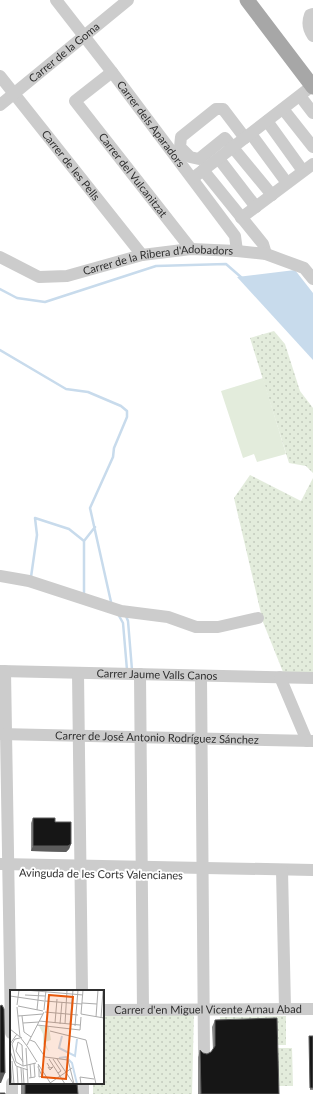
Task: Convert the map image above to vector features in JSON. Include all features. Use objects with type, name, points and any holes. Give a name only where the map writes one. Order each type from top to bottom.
[{"type":"main road","points":[[247,0],[313,86]]},
{"type":"street","name":"Carrer dels Aparadors","points":[[56,0],[193,178],[235,236],[237,251]]},
{"type":"street","name":"Carrer de la Goma","points":[[0,105],[128,0]]},
{"type":"street","points":[[310,18],[309,31],[313,36]]},
{"type":"street","name":"Carrer del Vulcanitzat","points":[[112,72],[75,101],[192,249]]},
{"type":"street","name":"Carrer de les Pells","points":[[0,76],[142,255]]},
{"type":"street","points":[[193,178],[313,86]]},
{"type":"street","points":[[300,96],[313,114]]},
{"type":"street","points":[[272,195],[234,147],[225,138],[199,159],[190,157],[180,146],[181,137],[216,109],[223,109],[248,136],[287,183]]},
{"type":"street","points":[[283,109],[313,147]]},
{"type":"street","points":[[241,218],[308,168],[267,121]]},
{"type":"street","points":[[219,158],[256,207]]},
{"type":"street","points":[[203,170],[263,244],[266,254]]},
{"type":"street","name":"Carrer de la Ribera d'Adobadors","points":[[0,257],[39,277],[67,276],[142,255],[192,249],[237,251],[266,254],[309,264],[313,279]]},
{"type":"street","points":[[0,576],[29,581],[121,611],[168,617],[196,627],[218,627],[258,618]]},
{"type":"street","points":[[3,671],[4,868],[10,991]]},
{"type":"street","name":"Carrer Jaume Valls Canos","points":[[3,671],[313,678]]},
{"type":"street","points":[[78,673],[82,990]]},
{"type":"street","points":[[140,674],[143,1010]]},
{"type":"street","points":[[201,676],[204,1053]]},
{"type":"street","points":[[280,677],[310,741]]},
{"type":"street","name":"Carrer de José Antonio Rodríguez Sánchez","points":[[3,734],[310,741]]},
{"type":"street","name":"Avinguda de les Corts Valencianes","points":[[4,868],[282,874],[313,878]]},
{"type":"street","name":"Avinguda de les Corts Valencianes","points":[[282,874],[313,870]]},
{"type":"street","points":[[282,874],[285,1009]]},
{"type":"street","name":"Carrer d'en Miguel Vicente Arnau Abad","points":[[104,1010],[313,1009]]},
{"type":"green space","points":[[274,331],[285,344],[300,391],[313,408],[313,473],[306,466],[289,463],[250,338]]},
{"type":"green space","points":[[263,378],[286,454],[257,462],[254,454],[243,458],[221,391]]},
{"type":"green space","points":[[250,475],[301,501],[313,478],[313,672],[283,672],[263,622],[234,498]]},
{"type":"green space","points":[[194,1012],[192,1094],[93,1094],[93,1084],[104,1084],[104,1013]]},
{"type":"green space","points":[[286,1016],[286,1045],[275,1045],[220,1026],[220,1017]]},
{"type":"green space","points":[[275,1048],[292,1048],[293,1086],[276,1086]]},
{"type":"water","points":[[295,270],[313,293],[313,360],[237,277]]},
{"type":"building","points":[[33,818],[55,818],[55,822],[71,822],[71,844],[68,846],[33,846]]},
{"type":"building","points":[[2,1005],[4,1009],[5,1073],[0,1073],[0,1006]]},
{"type":"building","points":[[277,1018],[279,1094],[201,1094],[200,1050],[207,1054],[211,1052],[215,1046],[215,1020]]},
{"type":"building","points":[[309,1036],[313,1036],[313,1088],[310,1088]]},
{"type":"building","points":[[25,1084],[77,1084],[78,1094],[25,1094]]},
{"type":"waterway","points":[[0,289],[17,298],[45,302],[156,266],[226,264],[242,278]]},
{"type":"waterway","points":[[0,350],[66,389],[88,392],[121,406],[127,411],[127,417],[114,448],[113,457],[90,508],[111,602]]},
{"type":"waterway","points":[[31,577],[37,535],[35,518],[69,529],[84,541]]},
{"type":"waterway","points":[[84,594],[84,541],[95,527]]},
{"type":"waterway","points":[[118,614],[123,623],[127,670]]},
{"type":"waterway","points":[[126,616],[128,621],[132,670]]}]
